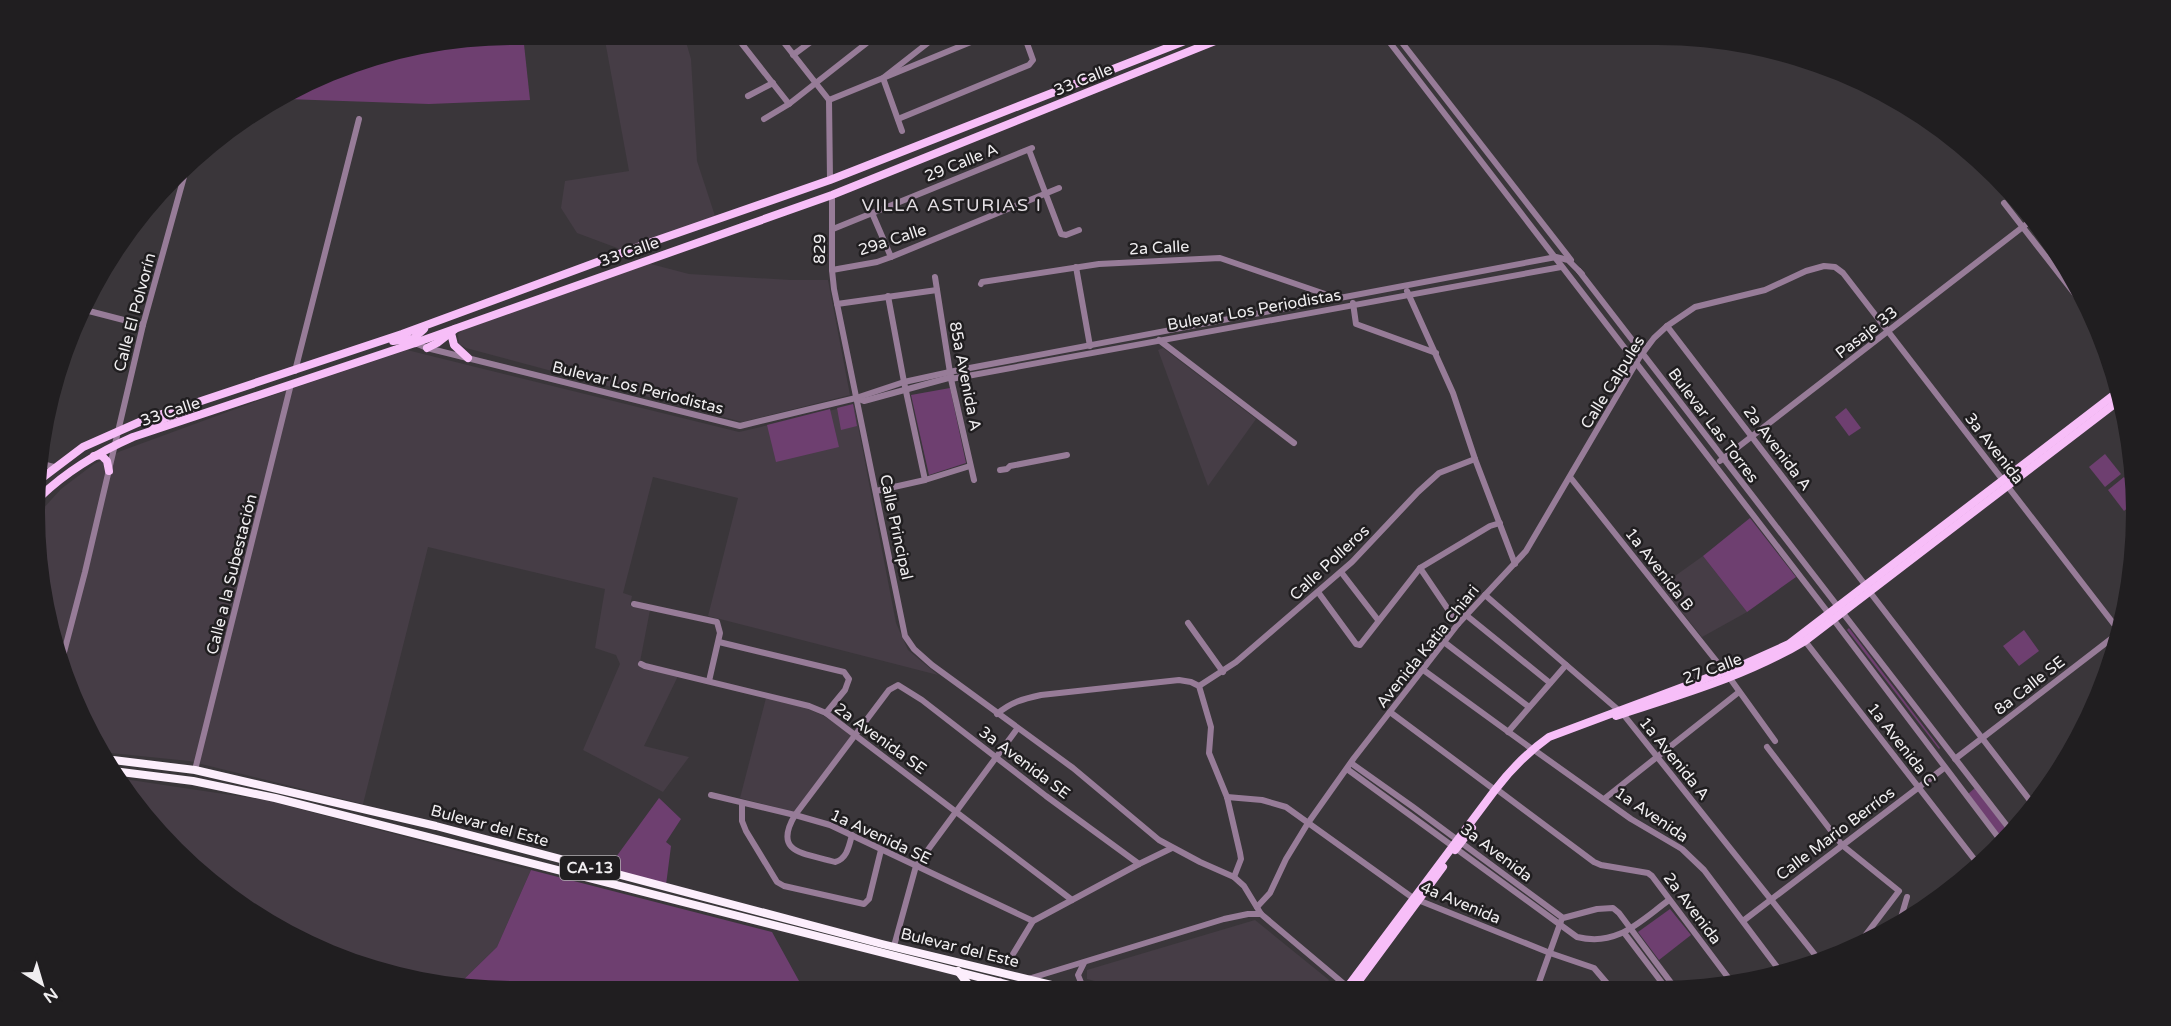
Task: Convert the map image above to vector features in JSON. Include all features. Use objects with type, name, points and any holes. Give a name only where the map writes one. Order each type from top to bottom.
[{"type":"highway","name":"Bulevar del Este","points":[[116,760],[195,770],[436,826],[894,946],[996,981]]},
{"type":"highway","points":[[121,768],[140,774]]},
{"type":"highway","name":"Bulevar del Este","points":[[123,772],[193,781],[275,798],[903,957],[1010,974],[1035,981]]},
{"type":"highway","points":[[520,860],[524,850]]},
{"type":"highway","points":[[959,967],[966,981]]},
{"type":"main road","name":"33 Calle","points":[[47,474],[83,447],[117,430],[364,347],[646,244],[830,180],[1172,45]]},
{"type":"main road","name":"33 Calle","points":[[46,492],[58,480],[93,456],[152,430],[201,416],[415,343],[832,195],[1203,45]]},
{"type":"main road","points":[[415,343],[419,332],[463,310]]},
{"type":"main road","points":[[427,348],[437,344],[459,326]]},
{"type":"main road","points":[[451,333],[454,345],[468,358]]},
{"type":"main road","points":[[364,347],[401,339],[410,339],[415,343]]},
{"type":"main road","name":"27 Calle","points":[[1354,981],[1497,790],[1535,750],[1550,741],[1620,712],[1773,658],[1805,640],[2111,397]]},
{"type":"main road","points":[[152,430],[163,419],[185,412],[211,398]]},
{"type":"main road","name":"27 Calle","points":[[2004,483],[2113,405]]},
{"type":"main road","points":[[93,456],[101,455],[107,461],[109,471]]},
{"type":"main road","name":"27 Calle","points":[[1727,674],[1789,644],[1833,619]]},
{"type":"street","points":[[744,45],[789,104]]},
{"type":"street","points":[[786,45],[829,100],[830,180]]},
{"type":"street","points":[[793,55],[806,45]]},
{"type":"street","points":[[764,119],[789,104],[863,45]]},
{"type":"street","points":[[882,78],[924,45]]},
{"type":"street","points":[[829,100],[962,45]]},
{"type":"street","points":[[898,119],[1029,65],[1033,60],[1028,45]]},
{"type":"street","name":"Bulevar Las Torres","points":[[1392,45],[1997,836]]},
{"type":"street","name":"Bulevar Las Torres","points":[[1405,45],[2007,825]]},
{"type":"street","points":[[882,78],[902,131]]},
{"type":"street","points":[[748,96],[773,83]]},
{"type":"street","points":[[295,371],[359,119]]},
{"type":"street","name":"29 Calle A","points":[[833,229],[1030,149],[1045,194]]},
{"type":"street","name":"Calle El Polvorín","points":[[115,445],[143,325],[183,181]]},
{"type":"street","name":"29a Calle","points":[[832,270],[877,262],[891,257],[1059,188]]},
{"type":"street","points":[[1045,194],[1061,234],[1066,235],[1079,230]]},
{"type":"street","name":"829","points":[[832,195],[832,270],[837,304]]},
{"type":"street","points":[[2004,202],[2063,280]]},
{"type":"street","points":[[872,213],[891,257]]},
{"type":"street","name":"Pasaje 33","points":[[1714,465],[2026,224]]},
{"type":"street","name":"2a Calle","points":[[981,284],[1076,267],[1220,258],[1334,299]]},
{"type":"street","points":[[1554,258],[1565,259],[1582,274]]},
{"type":"street","name":"Bulevar Los Periodistas","points":[[951,375],[959,370],[1554,258]]},
{"type":"street","name":"Calle Calpules","points":[[1515,564],[1526,551],[1643,353],[1667,326],[1695,307],[1765,290],[1806,271],[1824,266],[1836,267],[1849,281]]},
{"type":"street","points":[[1076,267],[1090,345]]},
{"type":"street","name":"Bulevar Los Periodistas","points":[[415,343],[427,348],[740,426],[856,398],[864,401],[905,385],[951,375],[1561,267]]},
{"type":"street","name":"85a Avenida A","points":[[935,277],[951,375],[974,480]]},
{"type":"street","name":"3a Avenida","points":[[1849,281],[2113,623]]},
{"type":"street","points":[[1406,286],[1453,393],[1475,459],[1515,564]]},
{"type":"street","points":[[837,304],[937,290]]},
{"type":"street","points":[[888,296],[925,480]]},
{"type":"street","points":[[1352,296],[1356,324],[1437,353]]},
{"type":"street","name":"Calle Principal","points":[[837,304],[905,636],[921,657],[1073,768],[1160,840],[1234,878],[1244,886],[1261,914]]},
{"type":"street","points":[[91,311],[143,325]]},
{"type":"street","points":[[1605,323],[1611,323],[1614,317]]},
{"type":"street","name":"2a Avenida A","points":[[1667,326],[2029,799]]},
{"type":"street","points":[[1156,333],[1159,340],[1294,443]]},
{"type":"street","name":"Calle a la Subestación","points":[[195,770],[291,384]]},
{"type":"street","points":[[65,647],[115,445]]},
{"type":"street","points":[[1000,470],[1010,466],[1067,456]]},
{"type":"street","name":"Calle Polleros","points":[[1199,686],[1223,672],[1341,572],[1439,473],[1475,459]]},
{"type":"street","points":[[48,466],[54,467]]},
{"type":"street","points":[[876,491],[925,480],[970,466]]},
{"type":"street","name":"1a Avenida B","points":[[1570,477],[1727,674],[1775,741]]},
{"type":"street","points":[[1318,592],[1358,645],[1362,644],[1378,620],[1420,568],[1490,526],[1500,523]]},
{"type":"street","name":"Avenida Katia Chiari","points":[[1257,907],[1270,892],[1308,823],[1349,766],[1458,624],[1515,564]]},
{"type":"street","points":[[1420,568],[1458,624]]},
{"type":"street","points":[[1341,572],[1378,620]]},
{"type":"street","name":"1a Avenida A","points":[[1485,595],[1620,712],[1814,954]]},
{"type":"street","points":[[634,604],[717,622],[720,629],[719,642],[709,681]]},
{"type":"street","points":[[1466,615],[1550,683]]},
{"type":"street","points":[[1188,623],[1223,672]]},
{"type":"street","name":"1a Avenida C","points":[[1805,640],[1974,859]]},
{"type":"street","name":"8a Calle SE","points":[[1955,759],[2108,641]]},
{"type":"street","points":[[719,642],[844,672],[849,679],[845,690],[826,713]]},
{"type":"street","points":[[1444,642],[1529,708]]},
{"type":"street","name":"2a Avenida SE","points":[[641,664],[809,706],[826,713],[1072,900]]},
{"type":"street","points":[[1508,732],[1566,665]]},
{"type":"street","name":"1a Avenida","points":[[1422,669],[1631,819],[1682,849],[1704,870],[1776,966]]},
{"type":"street","points":[[997,714],[1018,699],[1041,695],[1179,680],[1199,686],[1212,727],[1209,753],[1227,797],[1241,859],[1234,878]]},
{"type":"street","name":"3a Avenida SE","points":[[856,734],[894,687],[902,685],[1138,864]]},
{"type":"street","points":[[1604,799],[1739,692]]},
{"type":"street","name":"2a Avenida","points":[[1390,712],[1594,862],[1648,873],[1652,876],[1727,976]]},
{"type":"street","points":[[894,946],[916,866],[1017,729]]},
{"type":"street","points":[[852,835],[845,856],[838,861],[798,851],[789,844],[786,836],[787,829],[795,815],[856,734]]},
{"type":"street","points":[[1767,747],[1842,845],[1899,891],[1869,931]]},
{"type":"street","name":"3a Avenida","points":[[1349,766],[1561,921],[1567,932],[1591,940],[1627,932]]},
{"type":"street","name":"Calle Mario Berríos","points":[[1743,921],[1944,768]]},
{"type":"street","name":"1a Avenida SE","points":[[711,795],[830,825],[1033,921]]},
{"type":"street","name":"4a Avenida","points":[[1227,797],[1274,802],[1296,813],[1415,899],[1550,953],[1594,968],[1605,981]]},
{"type":"street","points":[[741,803],[742,821],[746,831],[772,876],[784,886],[864,904],[869,899],[881,850]]},
{"type":"street","points":[[1010,959],[1033,921],[1172,848]]},
{"type":"street","points":[[1903,911],[1907,897]]},
{"type":"street","points":[[1627,932],[1669,900]]},
{"type":"street","points":[[1540,981],[1561,921],[1608,908],[1618,913],[1627,932],[1661,981]]},
{"type":"street","points":[[1027,979],[1224,920],[1248,914],[1261,914],[1341,981]]},
{"type":"street","points":[[1627,932],[1669,981]]},
{"type":"street","points":[[1080,981],[1078,975],[1084,963]]},
{"type":"street","points":[[1000,981],[1010,974]]},
{"type":"shaded area","points":[[524,45],[530,100],[429,104],[295,99],[334,81],[392,61],[452,49]]},
{"type":"shaded area","points":[[606,45],[687,45],[691,59],[697,161],[715,216],[628,252],[577,233],[561,208],[565,181],[629,171]]},
{"type":"shaded area","points":[[647,263],[689,274],[828,280],[850,395],[742,422],[466,348],[459,344],[458,334],[463,330]]},
{"type":"shaded area","points":[[1163,348],[1256,419],[1208,486],[1158,350]]},
{"type":"shaded area","points":[[407,350],[739,432],[854,405],[896,623],[908,650],[938,675],[708,616],[738,498],[653,477],[623,593],[632,596],[630,605],[650,610],[639,667],[678,676],[644,746],[689,757],[663,792],[583,750],[620,664],[616,655],[595,648],[605,589],[428,547],[363,804],[189,761],[112,753],[93,720],[81,692],[61,634],[49,574],[45,506],[61,489],[94,464],[121,451],[285,391]]},
{"type":"shaded area","points":[[950,388],[966,463],[929,475],[911,395]]},
{"type":"shaded area","points":[[853,404],[857,426],[841,430],[837,408]]},
{"type":"shaded area","points":[[1846,408],[1861,428],[1849,436],[1835,417]]},
{"type":"shaded area","points":[[830,409],[839,447],[776,462],[767,425]]},
{"type":"shaded area","points":[[2105,454],[2121,474],[2105,487],[2089,467]]},
{"type":"shaded area","points":[[2125,478],[2126,509],[2124,511],[2108,490]]},
{"type":"shaded area","points":[[1750,518],[1796,577],[1747,612],[1703,556]]},
{"type":"shaded area","points":[[1703,556],[1747,612],[1702,637],[1661,586]]},
{"type":"shaded area","points":[[1849,628],[1940,748],[1939,749],[1847,630]]},
{"type":"shaded area","points":[[2024,630],[2039,651],[2019,666],[2003,646]]},
{"type":"shaded area","points":[[766,698],[808,709],[824,716],[852,735],[794,812],[740,798]]},
{"type":"shaded area","points":[[129,780],[265,800],[531,870],[497,947],[465,978],[392,965],[306,933],[253,902],[204,865],[161,822]]},
{"type":"shaded area","points":[[1975,788],[2005,827],[1999,834],[1968,794]]},
{"type":"shaded area","points":[[659,798],[681,819],[666,842],[671,846],[666,885],[608,868]]},
{"type":"shaded area","points":[[531,870],[772,932],[799,981],[513,981],[465,978],[497,947]]},
{"type":"shaded area","points":[[1670,909],[1691,935],[1659,960],[1638,932]]},
{"type":"shaded area","points":[[1255,920],[1329,980],[1095,981],[1087,979],[1087,970]]},
{"type":"district","name":"VILLA ASTURIAS I","points":[[952,205]]}]
